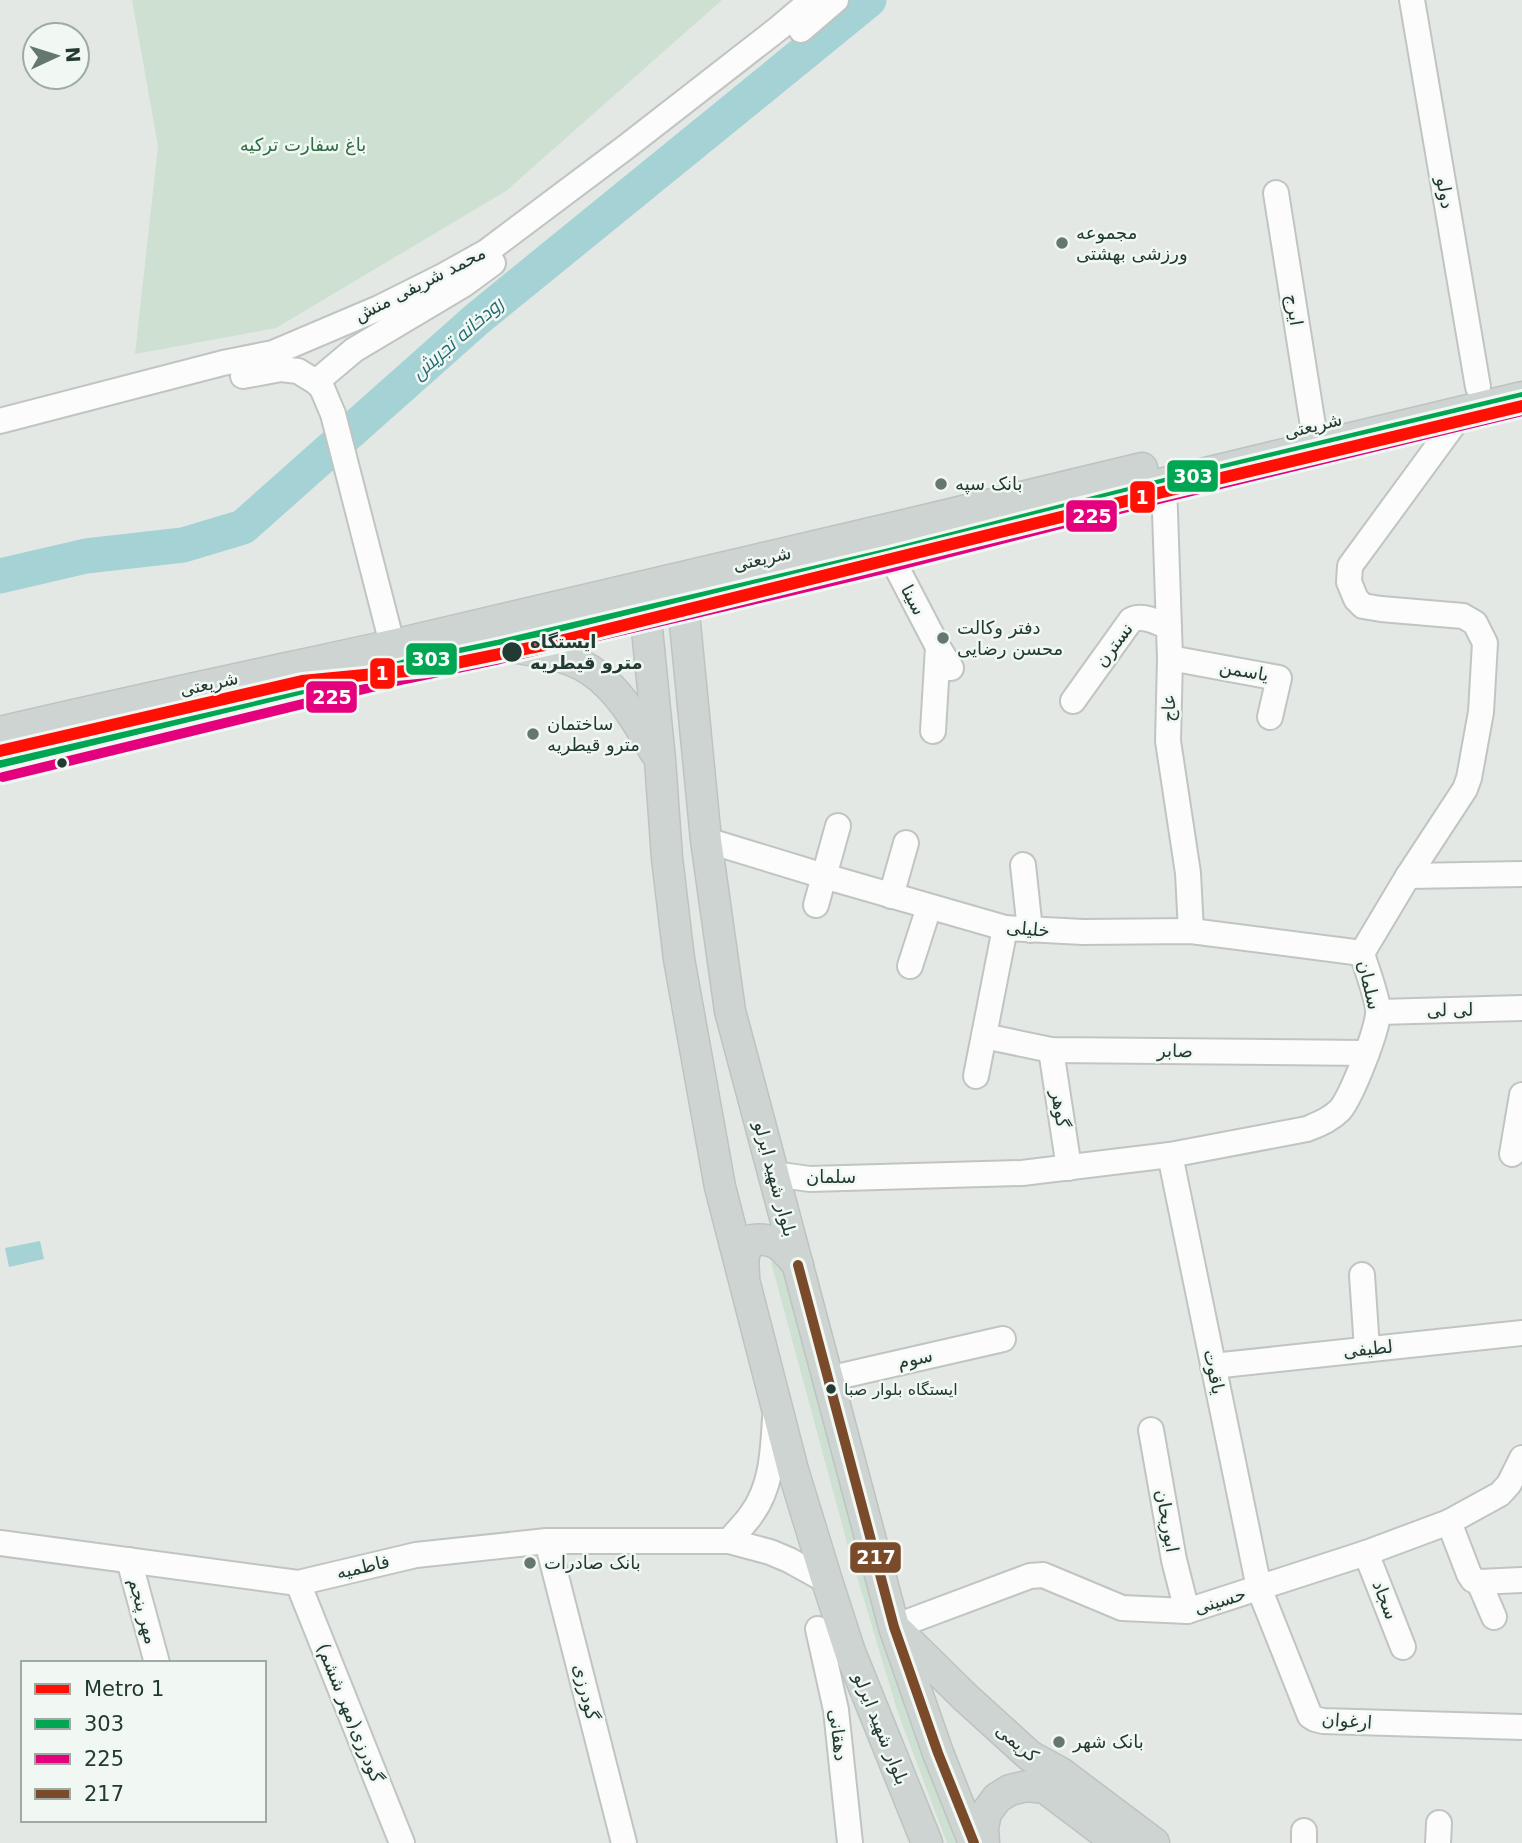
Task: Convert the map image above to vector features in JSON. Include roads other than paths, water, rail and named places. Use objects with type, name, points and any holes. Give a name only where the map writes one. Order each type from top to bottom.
[{"type":"main road","name":"شریعتی","points":[[0,732],[397,643],[889,554],[1164,483],[1472,398],[1522,376]]},
{"type":"main road","name":"شریعتی","points":[[679,590],[834,542],[1313,426],[1472,398],[1522,397]]},
{"type":"main road","name":"بلوار شهید ایرلو","points":[[679,590],[706,840],[730,1011],[894,1627],[938,1753],[974,1843]]},
{"type":"main road","name":"شریعتی","points":[[0,763],[402,665],[497,645],[643,598]]},
{"type":"main road","name":"بلوار شهید ایرلو","points":[[643,598],[679,959],[720,1186],[793,1470],[827,1581],[850,1652],[927,1843]]},
{"type":"main road","points":[[497,645],[543,652],[590,670],[633,714],[660,760]]},
{"type":"main road","points":[[744,1282],[745,1249],[752,1240],[773,1241],[798,1265]]},
{"type":"main road","name":"کریمی","points":[[894,1627],[1030,1756],[1060,1773],[1154,1843]]},
{"type":"main road","name":"کریمی","points":[[984,1843],[986,1813],[997,1798],[1010,1790],[1027,1786],[1045,1788],[1118,1843]]},
{"type":"street","name":"محمد شریفی منش","points":[[0,434],[230,378],[277,361],[443,276],[486,252],[626,147],[812,0]]},
{"type":"street","name":"محمد شریفی منش","points":[[323,376],[354,350],[463,285],[634,160],[836,0]]},
{"type":"street","name":"دولو","points":[[1412,0],[1472,398]]},
{"type":"street","name":"ایرج","points":[[1276,193],[1313,426]]},
{"type":"street","points":[[277,361],[306,357],[323,376],[340,414],[397,634],[397,643]]},
{"type":"street","name":"محمد شریفی منش","points":[[0,421],[223,363],[277,361]]},
{"type":"street","name":"سلمان","points":[[773,1174],[810,1179],[1022,1173],[1069,1168],[1170,1155],[1307,1129],[1340,1110],[1349,1096],[1367,1053],[1379,1012],[1362,953],[1465,789],[1481,712],[1485,643],[1475,623],[1463,616],[1363,606],[1356,599],[1349,582],[1350,566],[1472,398]]},
{"type":"street","name":"عاج","points":[[1164,483],[1170,658],[1168,741],[1188,873],[1191,931]]},
{"type":"street","name":"سینا","points":[[889,554],[944,657],[933,731]]},
{"type":"street","name":"نسترن","points":[[1073,701],[1131,620],[1143,617],[1169,626]]},
{"type":"street","name":"یاسمن","points":[[1170,658],[1279,678],[1270,717]]},
{"type":"street","points":[[816,905],[838,826]]},
{"type":"street","name":"خلیلی","points":[[706,840],[1005,928],[1083,932],[1191,931],[1362,953]]},
{"type":"street","points":[[891,896],[906,843]]},
{"type":"street","points":[[1023,865],[1030,930]]},
{"type":"street","points":[[1408,876],[1522,874]]},
{"type":"street","points":[[911,966],[929,907]]},
{"type":"street","points":[[976,1076],[1005,928]]},
{"type":"street","name":"لی لی","points":[[1379,1012],[1522,1008]]},
{"type":"street","name":"صابر","points":[[984,1036],[1051,1049],[1367,1053]]},
{"type":"street","name":"گوهر","points":[[1051,1049],[1069,1168]]},
{"type":"street","points":[[1512,1154],[1522,1095]]},
{"type":"street","name":"یاقوت","points":[[1170,1155],[1259,1588]]},
{"type":"street","points":[[1363,1275],[1367,1349]]},
{"type":"street","name":"لطیفی","points":[[1213,1366],[1522,1333]]},
{"type":"street","name":"سوم","points":[[828,1379],[1003,1339]]},
{"type":"street","points":[[729,1541],[751,1515],[765,1492],[772,1459],[776,1407]]},
{"type":"street","name":"ابوریحان","points":[[1151,1430],[1186,1611]]},
{"type":"street","name":"حسینی","points":[[894,1627],[1030,1576],[1043,1575],[1122,1608],[1186,1611],[1366,1553],[1449,1522],[1500,1494],[1509,1484],[1522,1458]]},
{"type":"street","points":[[1449,1522],[1473,1580],[1522,1580]]},
{"type":"street","name":"فاطمیه","points":[[0,1544],[298,1583],[416,1555],[547,1541],[729,1541],[770,1552],[827,1581]]},
{"type":"street","name":"گودرزی","points":[[547,1541],[624,1843]]},
{"type":"street","name":"سجاد","points":[[1366,1553],[1403,1647]]},
{"type":"street","name":"مهر پنجم","points":[[129,1560],[156,1661]]},
{"type":"street","points":[[1479,1582],[1494,1618]]},
{"type":"street","name":"گودرزی(مهر ششم)","points":[[298,1583],[402,1843]]},
{"type":"street","name":"ارغوان","points":[[1259,1588],[1310,1716],[1315,1719],[1522,1727]]},
{"type":"street","name":"دهقانی","points":[[818,1629],[836,1710],[850,1843]]},
{"type":"water","points":[[40,1241],[44,1259],[9,1267],[5,1248]]},
{"type":"waterway","name":"رودخانه تجریش","points":[[0,576],[86,556],[183,545],[243,527],[477,319],[869,0]]},
{"type":"metro line","name":"1","points":[[0,751],[302,681],[427,669],[544,645],[1522,406]]},
{"type":"place","name":"مجموعه ورزشی بهشتی","points":[[1062,243]]},
{"type":"place","name":"بانک سپه","points":[[941,484]]},
{"type":"place","name":"دفتر وکالت محسن رضایی","points":[[943,638]]},
{"type":"place","name":"ایستگاه مترو قیطریه","points":[[512,652]]},
{"type":"place","name":"ساختمان مترو قیطریه","points":[[533,734]]},
{"type":"place","name":"ایستگاه بلوار صبا","points":[[831,1389]]},
{"type":"place","name":"بانک صادرات","points":[[530,1563]]},
{"type":"place","name":"بانک شهر","points":[[1059,1742]]},
{"type":"park label","name":"باغ سفارت ترکیه","points":[[303,145]]}]
